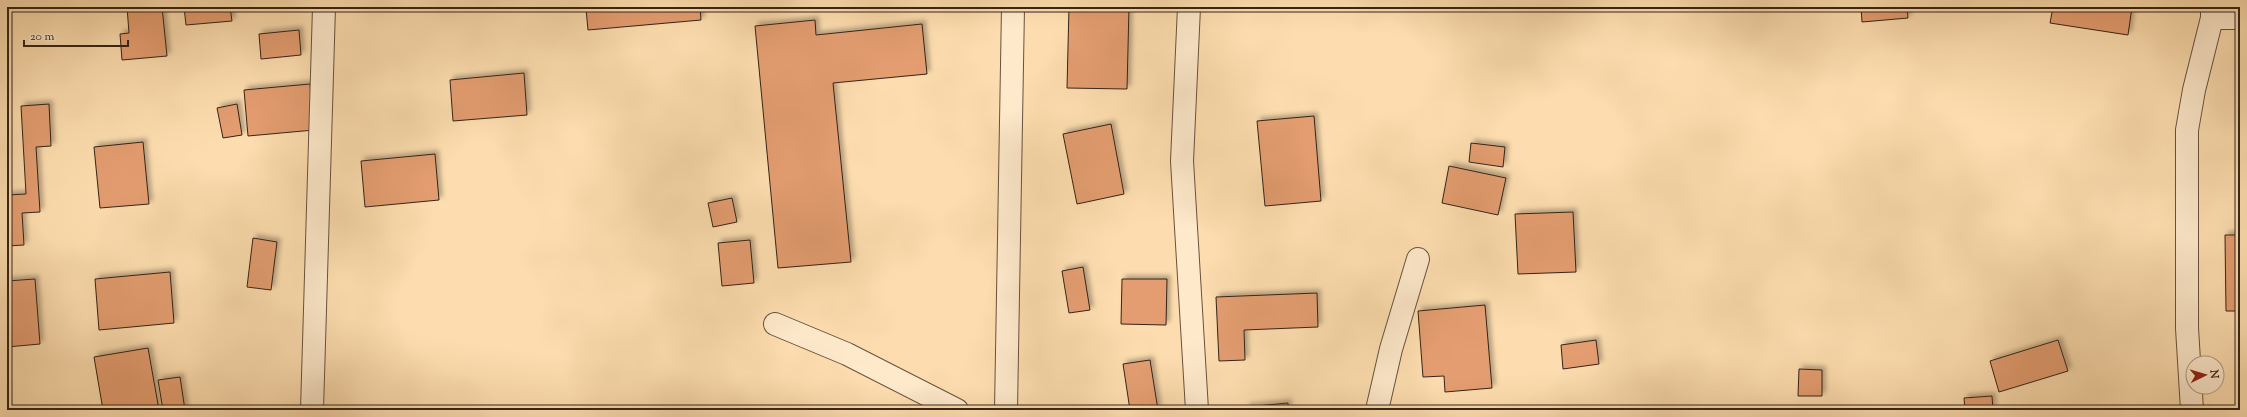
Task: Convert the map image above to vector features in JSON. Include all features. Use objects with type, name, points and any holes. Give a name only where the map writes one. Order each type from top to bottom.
[{"type":"street","points":[[312,410],[324,7]]},
{"type":"street","points":[[1006,410],[1013,7]]},
{"type":"street","points":[[1188,7],[1182,161],[1197,410]]},
{"type":"street","points":[[2192,410],[2187,328],[2187,130],[2194,90],[2212,13],[2240,18]]},
{"type":"street","points":[[1377,410],[1391,349],[1418,260]]},
{"type":"street","points":[[775,324],[847,354],[957,410]]},
{"type":"building","points":[[127,7],[162,7],[167,56],[122,60],[120,34],[129,33]]},
{"type":"building","points":[[184,7],[230,7],[232,21],[186,25]]},
{"type":"building","points":[[605,7],[700,7],[701,20],[588,30],[586,9]]},
{"type":"building","points":[[1069,7],[1129,7],[1127,89],[1067,88]]},
{"type":"building","points":[[1861,7],[1907,7],[1908,18],[1862,22]]},
{"type":"building","points":[[2053,7],[2132,7],[2128,35],[2050,23]]},
{"type":"building","points":[[815,20],[816,35],[922,24],[927,74],[833,83],[851,262],[778,268],[755,26]]},
{"type":"building","points":[[299,30],[301,55],[261,59],[259,34]]},
{"type":"building","points":[[524,73],[527,115],[453,121],[450,80]]},
{"type":"building","points":[[310,84],[314,130],[248,136],[244,90]]},
{"type":"building","points":[[49,104],[51,146],[36,147],[40,212],[22,213],[24,245],[7,246],[7,195],[26,194],[21,106]]},
{"type":"building","points":[[237,104],[242,135],[223,138],[217,108]]},
{"type":"building","points":[[1314,116],[1321,201],[1265,206],[1257,121]]},
{"type":"building","points":[[1111,124],[1124,194],[1077,204],[1063,134]]},
{"type":"building","points":[[143,142],[149,204],[100,208],[94,147]]},
{"type":"building","points":[[1471,143],[1505,147],[1503,167],[1469,162]]},
{"type":"building","points":[[435,154],[439,200],[365,207],[361,161]]},
{"type":"building","points":[[1449,166],[1506,178],[1498,215],[1442,203]]},
{"type":"building","points":[[732,198],[737,222],[713,227],[708,203]]},
{"type":"building","points":[[1573,212],[1576,272],[1518,274],[1515,214]]},
{"type":"building","points":[[2225,235],[2240,235],[2240,311],[2226,311]]},
{"type":"building","points":[[253,238],[277,242],[271,290],[247,287]]},
{"type":"building","points":[[750,240],[754,283],[722,286],[718,243]]},
{"type":"building","points":[[1083,267],[1090,310],[1069,313],[1062,271]]},
{"type":"building","points":[[170,272],[174,323],[99,330],[95,279]]},
{"type":"building","points":[[35,279],[40,344],[7,347],[7,281]]},
{"type":"building","points":[[1122,279],[1167,279],[1166,325],[1121,324]]},
{"type":"building","points":[[1317,293],[1318,327],[1244,330],[1245,360],[1219,361],[1216,297]]},
{"type":"building","points":[[1485,305],[1492,388],[1445,392],[1444,376],[1423,377],[1418,311]]},
{"type":"building","points":[[1596,340],[1599,364],[1563,369],[1561,345]]},
{"type":"building","points":[[2058,340],[2068,371],[1999,392],[1990,361]]},
{"type":"building","points":[[148,348],[159,410],[103,410],[94,357]]},
{"type":"building","points":[[1150,360],[1158,410],[1130,410],[1123,364]]},
{"type":"building","points":[[1799,369],[1822,370],[1822,396],[1798,396]]},
{"type":"building","points":[[180,377],[185,410],[163,410],[158,380]]},
{"type":"building","points":[[1992,396],[1993,410],[1965,410],[1964,398]]},
{"type":"building","points":[[1288,403],[1288,410],[1247,410],[1246,407]]}]
